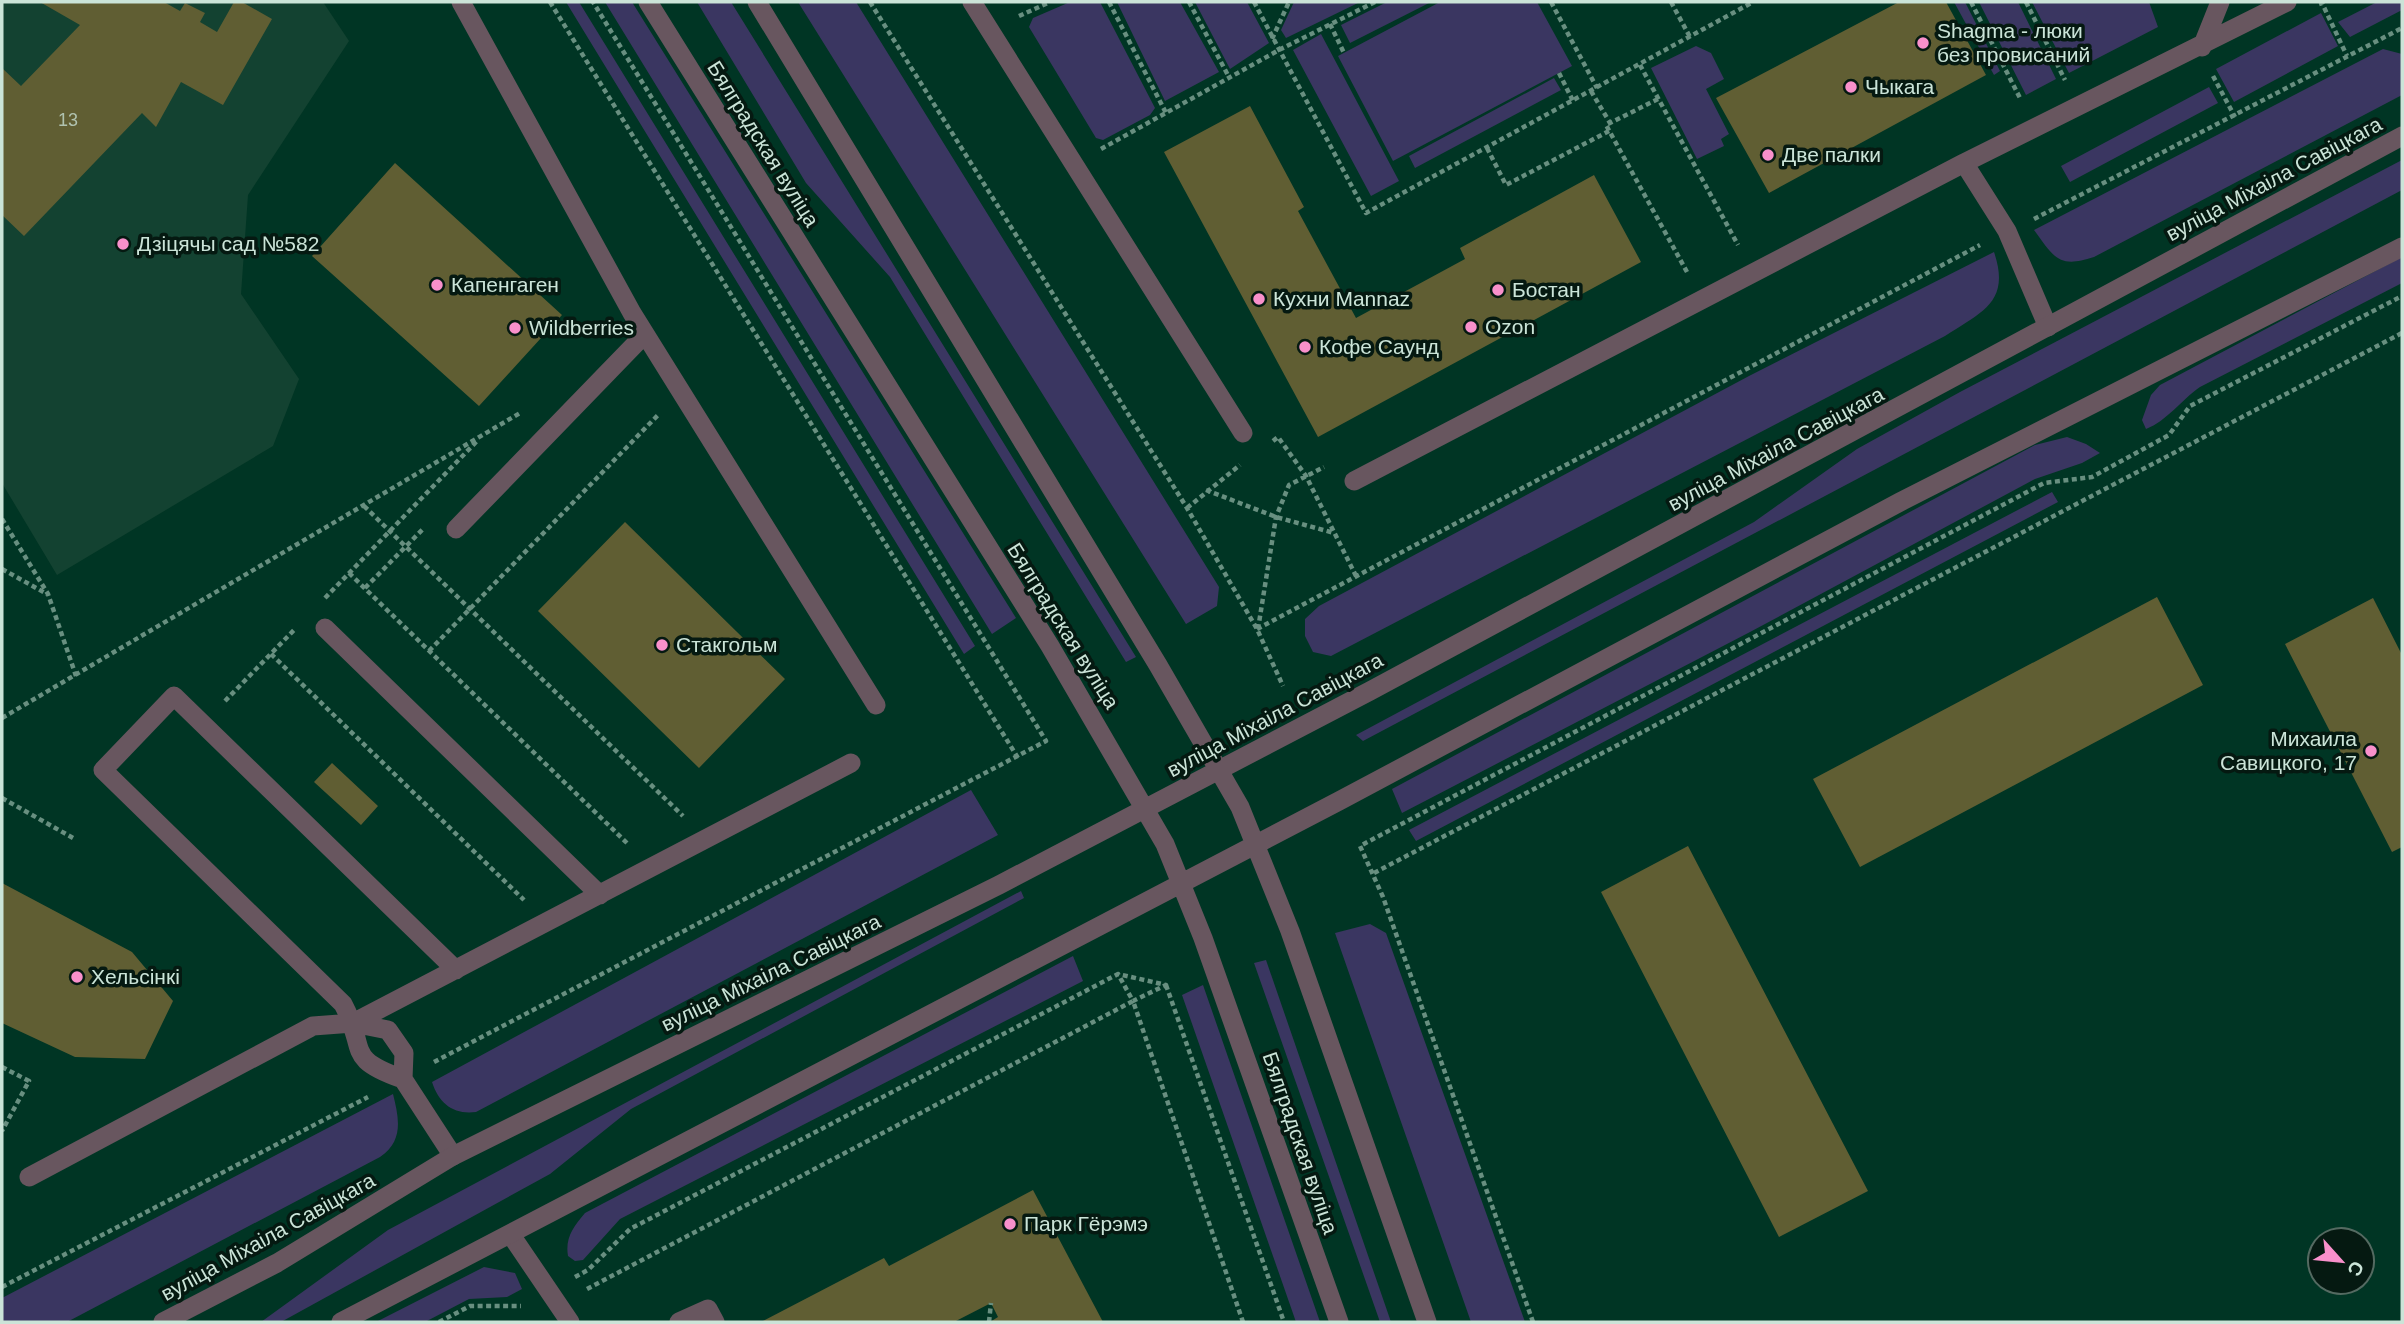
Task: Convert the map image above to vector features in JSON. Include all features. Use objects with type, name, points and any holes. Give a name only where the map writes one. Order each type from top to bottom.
[{"type":"street","points":[[461,2],[645,334],[876,705]]},
{"type":"street","name":"Бялградская вуліца","points":[[648,2],[1050,646],[1146,808],[1182,883],[1339,1322]]},
{"type":"street","points":[[757,2],[1220,770],[1256,845],[1290,931],[1427,1322]]},
{"type":"street","points":[[972,2],[1243,433]]},
{"type":"street","points":[[2202,47],[2220,2]]},
{"type":"street","points":[[1354,481],[1964,163],[2202,47],[2287,2]]},
{"type":"street","name":"вуліца Міхаіла Савіцкага","points":[[163,1322],[277,1262],[453,1156],[999,885],[1220,770],[1770,478],[2402,136]]},
{"type":"street","points":[[1964,163],[2007,231],[2048,327]]},
{"type":"street","points":[[341,1322],[1256,845],[1900,502],[2402,247]]},
{"type":"street","points":[[456,529],[645,334]]},
{"type":"street","points":[[325,628],[600,895]]},
{"type":"street","points":[[403,1079],[373,1068],[358,1053],[353,1023],[343,1004],[103,770],[174,696],[456,970]]},
{"type":"street","points":[[353,1023],[851,763]]},
{"type":"street","points":[[29,1177],[313,1026],[353,1023],[388,1030],[404,1053],[403,1079],[453,1156]]},
{"type":"street","points":[[511,1235],[570,1322]]},
{"type":"street","points":[[679,1322],[709,1309],[715,1322]]},
{"type":"path","points":[[550,2],[1018,758]]},
{"type":"path","points":[[2,1287],[1046,741],[593,2]]},
{"type":"path","points":[[870,2],[1186,508],[1257,629],[1283,686]]},
{"type":"path","points":[[1017,17],[1050,2]]},
{"type":"path","points":[[1109,2],[1166,113]]},
{"type":"path","points":[[1189,2],[1230,79]]},
{"type":"path","points":[[1254,2],[1366,213],[1753,2]]},
{"type":"path","points":[[1272,39],[1289,2]]},
{"type":"path","points":[[1106,162],[1099,150],[1279,50],[1375,2]]},
{"type":"path","points":[[1551,2],[1610,123]]},
{"type":"path","points":[[1671,2],[1690,37]]},
{"type":"path","points":[[2026,2],[2066,82],[2078,76]]},
{"type":"path","points":[[1330,24],[1345,53]]},
{"type":"path","points":[[1257,629],[2007,231],[2402,28]]},
{"type":"path","points":[[1640,65],[1742,252]]},
{"type":"path","points":[[1559,73],[1573,100]]},
{"type":"path","points":[[1658,99],[1606,125],[1691,279]]},
{"type":"path","points":[[1487,148],[1506,185],[1609,131]]},
{"type":"path","points":[[1533,1322],[1374,873],[1360,846],[2044,483],[2092,477],[2168,436],[2190,406],[2402,296]]},
{"type":"path","points":[[1374,873],[2402,332]]},
{"type":"path","points":[[429,651],[681,391]]},
{"type":"path","points":[[2,718],[523,411]]},
{"type":"path","points":[[1271,426],[1306,476],[1356,576]]},
{"type":"path","points":[[323,600],[482,436]]},
{"type":"path","points":[[1268,445],[1278,438]]},
{"type":"path","points":[[1186,508],[1205,490],[1247,460]]},
{"type":"path","points":[[1205,490],[1276,517],[1334,533]]},
{"type":"path","points":[[364,506],[706,839]]},
{"type":"path","points":[[1257,629],[1276,517]]},
{"type":"path","points":[[2,519],[48,594],[76,676]]},
{"type":"path","points":[[2,569],[48,594]]},
{"type":"path","points":[[349,573],[652,867]]},
{"type":"path","points":[[203,724],[297,627]]},
{"type":"path","points":[[271,654],[548,922]]},
{"type":"path","points":[[2,798],[73,838]]},
{"type":"path","points":[[1118,974],[1133,1002],[1243,1322]]},
{"type":"path","points":[[554,1297],[588,1270],[630,1229],[1118,974],[1166,985]]},
{"type":"path","points":[[439,1322],[470,1306],[518,1308],[554,1297],[1166,985]]},
{"type":"path","points":[[1166,985],[1283,1322]]},
{"type":"path","points":[[2,1067],[29,1081],[2,1131]]},
{"type":"path","points":[[989,1322],[991,1303]]},
{"type":"shaded area","name":"Дзіцячы сад №582","points":[[2,2],[323,2],[349,41],[248,195],[241,294],[299,379],[273,446],[57,575],[2,483]]},
{"type":"shaded area","points":[[566,2],[579,2],[975,646],[964,654]]},
{"type":"shaded area","points":[[605,2],[632,2],[1016,618],[992,634]]},
{"type":"shaded area","points":[[697,2],[731,2],[1136,657],[1126,662],[890,277],[806,183]]},
{"type":"shaded area","points":[[798,2],[856,2],[1219,587],[1217,606],[1186,624]]},
{"type":"shaded area","points":[[1070,2],[1100,2],[1155,108],[1150,115],[1103,140],[1096,138],[1029,27],[1033,18]]},
{"type":"shaded area","points":[[1117,2],[1180,2],[1219,72],[1165,101]]},
{"type":"shaded area","points":[[1195,2],[1247,2],[1269,43],[1230,69]]},
{"type":"shaded area","points":[[1294,2],[1360,2],[1286,38],[1281,30]]},
{"type":"shaded area","points":[[1387,2],[1431,2],[1350,43],[1341,25]]},
{"type":"shaded area","points":[[1440,2],[1537,2],[1572,66],[1393,161],[1338,56]]},
{"type":"shaded area","points":[[1954,2],[1965,2],[2000,71],[1994,75]]},
{"type":"shaded area","points":[[1979,2],[2018,2],[2056,79],[2026,95]]},
{"type":"shaded area","points":[[2032,2],[2149,2],[2158,27],[2069,73]]},
{"type":"shaded area","points":[[2377,2],[2402,2],[2402,10],[2350,37],[2338,22]]},
{"type":"shaded area","points":[[2321,13],[2338,46],[2234,102],[2216,69]]},
{"type":"shaded area","points":[[1321,34],[1399,181],[1371,196],[1293,50]]},
{"type":"shaded area","points":[[1696,46],[1711,53],[1724,79],[1706,89],[1729,134],[1721,139],[1724,146],[1697,159],[1651,68]]},
{"type":"shaded area","points":[[2383,49],[2402,54],[2402,95],[2094,257],[2064,261],[2052,254],[2034,230]]},
{"type":"shaded area","points":[[1554,78],[1561,90],[1415,168],[1409,156]]},
{"type":"shaded area","points":[[2209,87],[2218,103],[2070,182],[2061,166]]},
{"type":"shaded area","points":[[2402,160],[2402,190],[1363,741],[1356,735],[1754,522],[1857,449],[1960,392]]},
{"type":"shaded area","points":[[1994,252],[1999,283],[1996,294],[1981,312],[1945,336],[1331,656],[1313,652],[1305,636],[1305,619],[1319,606],[1749,376]]},
{"type":"shaded area","points":[[2402,257],[2402,283],[2200,387],[2161,421],[2146,429],[2142,420],[2151,395],[2160,385]]},
{"type":"shaded area","points":[[2067,437],[2100,453],[2082,463],[2035,479],[1750,632],[1402,813],[1392,789],[2035,445]]},
{"type":"shaded area","points":[[2052,492],[2058,502],[1416,841],[1409,830]]},
{"type":"shaded area","points":[[971,790],[998,835],[476,1112],[454,1110],[443,1102],[435,1090],[432,1082]]},
{"type":"shaded area","points":[[1021,891],[1024,898],[631,1109],[550,1174],[281,1322],[261,1322],[388,1230]]},
{"type":"shaded area","points":[[1370,924],[1386,933],[1525,1322],[1471,1322],[1335,933]]},
{"type":"shaded area","points":[[1073,956],[1083,981],[620,1219],[583,1260],[575,1261],[568,1256],[571,1233],[585,1213]]},
{"type":"shaded area","points":[[1266,960],[1391,1322],[1380,1322],[1254,963]]},
{"type":"shaded area","points":[[1203,985],[1320,1322],[1296,1322],[1182,995]]},
{"type":"shaded area","points":[[393,1094],[398,1128],[393,1144],[380,1157],[67,1322],[2,1322],[2,1298]]},
{"type":"shaded area","points":[[484,1267],[515,1273],[522,1289],[507,1297],[469,1299],[425,1322],[376,1322]]},
{"type":"building","points":[[40,2],[164,2],[180,11],[185,3],[205,13],[200,22],[217,32],[234,2],[242,2],[272,19],[223,105],[181,82],[156,127],[142,113],[24,236],[2,215],[2,68],[21,86],[80,25]]},
{"type":"building","name":"Чыкага","points":[[1899,2],[1946,2],[1986,75],[1769,193],[1716,98]]},
{"type":"building","name":"Бостан","points":[[1250,106],[1304,207],[1298,211],[1356,318],[1465,259],[1460,248],[1594,175],[1641,262],[1318,437],[1164,152]]},
{"type":"building","name":"Капенгаген","points":[[395,163],[562,315],[479,406],[312,256]]},
{"type":"building","name":"Стакгольм","points":[[625,522],[785,679],[699,768],[538,611]]},
{"type":"building","points":[[2157,597],[2203,685],[1860,867],[1813,779]]},
{"type":"building","name":"Михаила Савицкого, 17","points":[[2373,598],[2402,655],[2402,847],[2392,852],[2285,644]]},
{"type":"building","points":[[332,763],[378,806],[361,825],[314,782]]},
{"type":"building","points":[[1688,846],[1868,1191],[1779,1237],[1601,892]]},
{"type":"building","name":"Хельсінкі","points":[[2,883],[132,952],[173,1001],[145,1059],[75,1057],[2,1023]]},
{"type":"building","name":"Парк Гёрэмэ","points":[[1033,1190],[1103,1322],[990,1322],[998,1317],[991,1303],[954,1322],[761,1322],[884,1258],[889,1266]]},
{"type":"place","name":"Shagma - люки без провисаний","points":[[1923,43]]},
{"type":"place","name":"Чыкага","points":[[1851,87]]},
{"type":"place","name":"Две палки","points":[[1768,155]]},
{"type":"place","name":"Дзіцячы сад №582","points":[[123,244]]},
{"type":"place","name":"Капенгаген","points":[[437,285]]},
{"type":"place","name":"Бостан","points":[[1498,290]]},
{"type":"place","name":"Кухни Mannaz","points":[[1259,299]]},
{"type":"place","name":"Ozon","points":[[1471,327]]},
{"type":"place","name":"Wildberries","points":[[515,328]]},
{"type":"place","name":"Кофе Саунд","points":[[1305,347]]},
{"type":"place","name":"Стакгольм","points":[[662,645]]},
{"type":"place","name":"Михаила Савицкого, 17","points":[[2371,751]]},
{"type":"place","name":"Хельсінкі","points":[[77,977]]},
{"type":"place","name":"Парк Гёрэмэ","points":[[1010,1224]]}]
